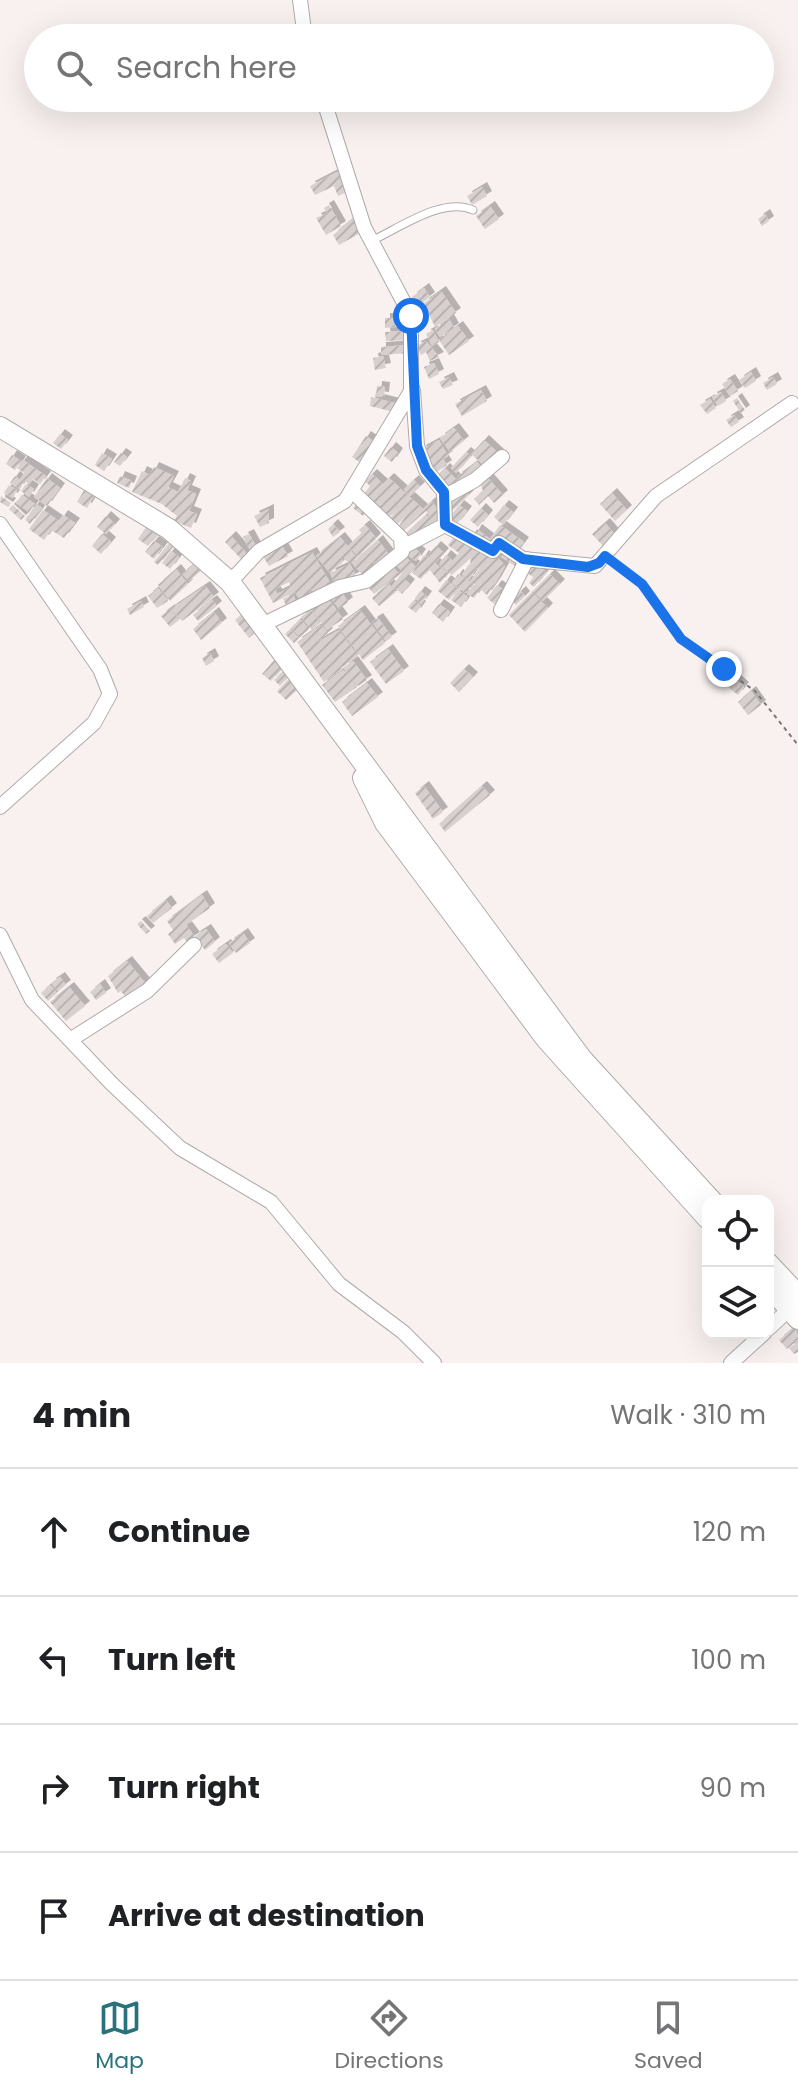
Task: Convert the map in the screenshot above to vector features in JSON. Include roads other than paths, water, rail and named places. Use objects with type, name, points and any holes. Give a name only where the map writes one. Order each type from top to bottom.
[{"type":"street","points":[[300,0],[303,24]]},
{"type":"street","points":[[328,112],[371,241],[411,316],[412,381],[420,455],[444,497],[445,525]]},
{"type":"street","points":[[230,582],[252,556],[333,510],[352,491],[408,401],[412,381]]},
{"type":"street","points":[[445,525],[493,551],[499,543],[527,559],[588,567],[599,563],[656,496],[792,403]]},
{"type":"street","points":[[0,427],[169,529],[203,554],[230,582],[264,624],[344,738],[582,1059],[707,1195]]},
{"type":"street","points":[[444,497],[475,480],[502,457]]},
{"type":"street","points":[[352,491],[397,534],[403,547]]},
{"type":"street","points":[[0,524],[100,669],[110,694],[94,723],[13,792],[0,807]]},
{"type":"street","points":[[264,624],[340,587],[366,581],[393,562],[403,547],[445,525]]},
{"type":"street","points":[[501,610],[527,559]]},
{"type":"street","points":[[344,738],[385,823],[546,1039],[702,1212]]},
{"type":"street","points":[[0,935],[32,1000],[70,1040],[180,1148],[271,1202],[339,1284],[403,1332],[434,1363]]},
{"type":"street","points":[[70,1040],[147,991],[194,945]]},
{"type":"street","points":[[771,1267],[796,1306]]},
{"type":"street","points":[[774,1290],[796,1306]]},
{"type":"street","points":[[774,1324],[796,1306]]},
{"type":"street","points":[[731,1363],[757,1339]]},
{"type":"lane","points":[[371,241],[448,206],[463,205],[473,210]]}]
